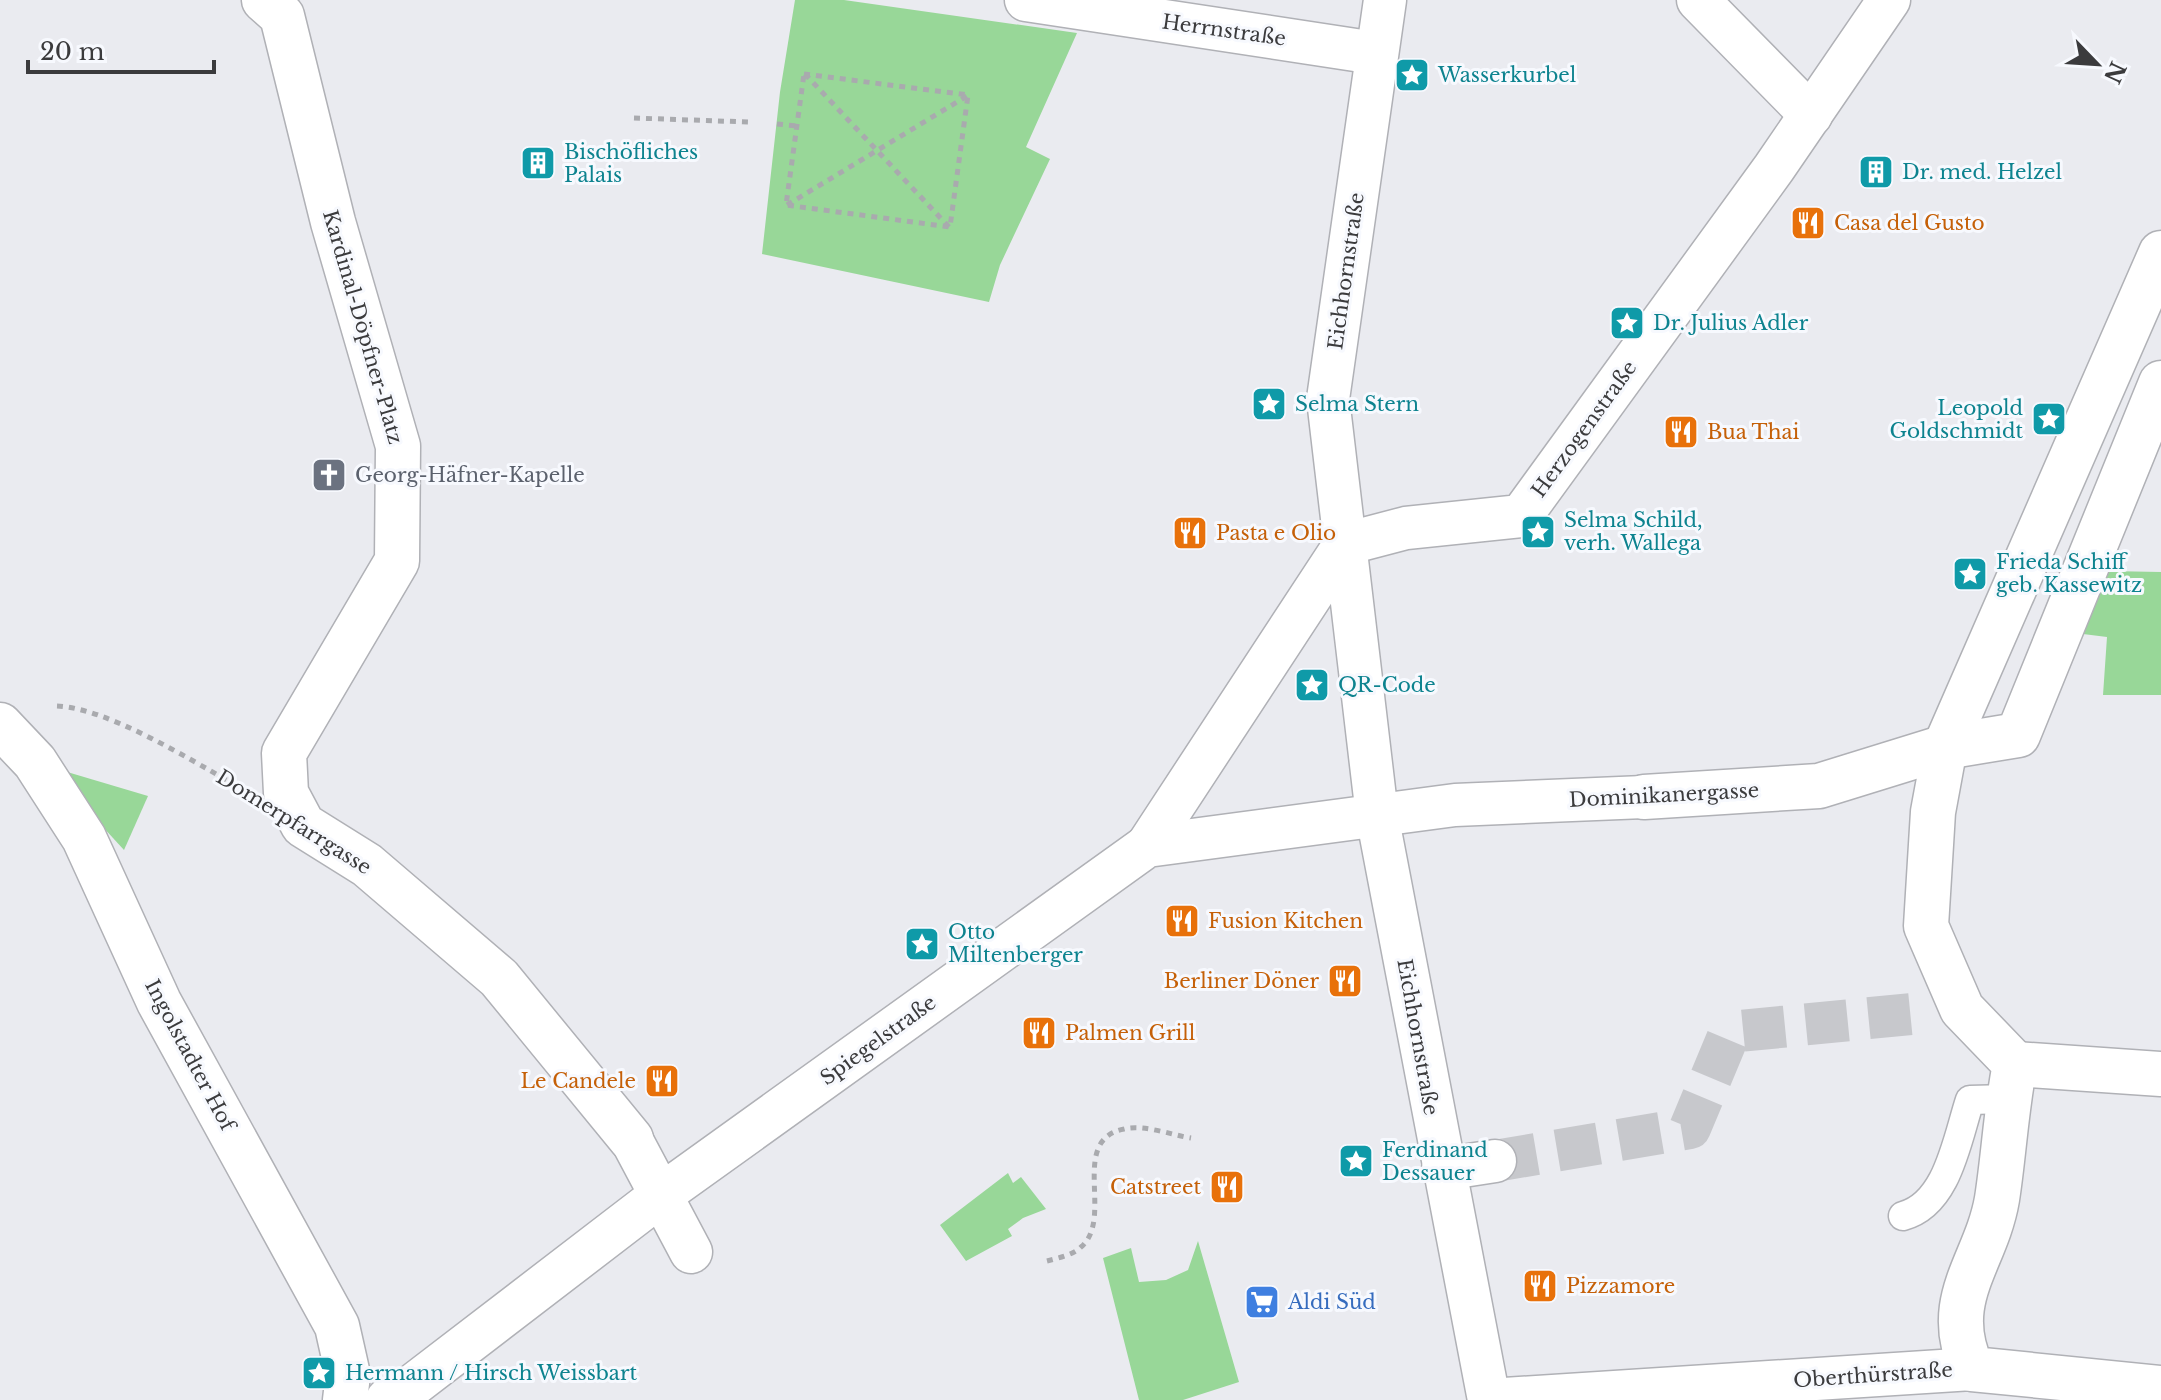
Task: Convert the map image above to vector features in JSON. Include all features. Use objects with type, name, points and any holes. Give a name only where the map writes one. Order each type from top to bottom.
[{"type":"street","name":"Kardinal-Döpfner-Platz","points":[[264,0],[282,16],[333,222],[398,446],[397,561],[284,753],[286,793],[303,825]]},
{"type":"street","name":"Herrnstraße","points":[[1026,0],[1375,53]]},
{"type":"street","name":"Eichhornstraße","points":[[1385,0],[1375,53],[1328,399],[1377,815],[1489,1400]]},
{"type":"street","points":[[1698,0],[1811,115]]},
{"type":"street","name":"Herzogenstraße","points":[[1345,544],[1406,528],[1521,516],[1811,115],[1889,0]]},
{"type":"street","points":[[1972,1369],[1961,1340],[1960,1307],[1996,1202],[2011,1082],[1962,1009],[1926,926],[1933,812],[1945,747],[2161,253]]},
{"type":"street","name":"Dominikanergasse","points":[[1377,815],[1455,805],[1819,786],[1945,747],[2018,735],[2159,391],[2107,373]]},
{"type":"street","points":[[1147,846],[1345,544]]},
{"type":"street","name":"Ingolstadter Hof","points":[[0,725],[35,762],[84,838],[159,1002],[337,1326],[348,1375],[345,1400]]},
{"type":"street","points":[[1147,846],[1377,815]]},
{"type":"street","name":"Domerpfarrgasse","points":[[303,825],[367,865],[499,978],[631,1139]]},
{"type":"street","name":"Spiegelstraße","points":[[394,1398],[661,1195],[1147,846]]},
{"type":"street","points":[[2011,1082],[2161,1074]]},
{"type":"street","points":[[631,1139],[691,1252]]},
{"type":"street","points":[[1443,1169],[1495,1161]]},
{"type":"street","name":"Oberthürstraße","points":[[1489,1400],[1972,1369],[2161,1388]]},
{"type":"lane","points":[[1903,1216],[1920,1211],[1938,1190],[1970,1100],[2011,1082]]},
{"type":"path","points":[[804,74],[968,95]]},
{"type":"path","points":[[786,205],[804,74]]},
{"type":"path","points":[[804,74],[950,227]]},
{"type":"path","points":[[786,205],[968,95]]},
{"type":"path","points":[[950,227],[968,95]]},
{"type":"path","points":[[634,118],[749,122]]},
{"type":"path","points":[[777,124],[797,126]]},
{"type":"path","points":[[786,205],[950,227]]},
{"type":"path","name":"Domerpfarrgasse","points":[[46,706],[76,707],[175,750],[303,825]]},
{"type":"path","points":[[1047,1261],[1079,1249],[1092,1232],[1097,1149],[1109,1135],[1130,1128],[1191,1138]]},
{"type":"green space","points":[[795,0],[844,0],[1077,33],[1026,147],[1050,159],[1000,265],[989,302],[762,254],[780,92]]},
{"type":"green space","points":[[2108,571],[2161,572],[2161,695],[2103,695],[2107,637],[2083,634]]},
{"type":"green space","points":[[47,766],[148,796],[124,850]]},
{"type":"green space","points":[[1008,1173],[1013,1183],[1021,1177],[1046,1209],[1023,1218],[1008,1229],[1012,1236],[966,1261],[940,1225]]},
{"type":"green space","points":[[1198,1241],[1239,1382],[1183,1400],[1139,1400],[1103,1258],[1131,1248],[1139,1282],[1166,1280],[1188,1270]]},
{"type":"tunnel","points":[[1495,1161],[1690,1128],[1730,1032],[1911,1014]]},
{"type":"place","name":"Wasserkurbel","points":[[1412,75]]},
{"type":"place","name":"Bischöfliches Palais","points":[[538,163]]},
{"type":"place","name":"Dr. med. Helzel","points":[[1876,172]]},
{"type":"place","name":"Casa del Gusto","points":[[1808,223]]},
{"type":"place","name":"Dr. Julius Adler","points":[[1627,323]]},
{"type":"place","name":"Selma Stern","points":[[1269,404]]},
{"type":"place","name":"Leopold Goldschmidt","points":[[2049,419]]},
{"type":"place","name":"Bua Thai","points":[[1681,432]]},
{"type":"place","name":"Georg-Häfner-Kapelle","points":[[329,475]]},
{"type":"place","name":"Selma Schild, verh. Wallega","points":[[1538,532]]},
{"type":"place","name":"Pasta e Olio","points":[[1190,533]]},
{"type":"place","name":"Frieda Schiff geb. Kassewitz","points":[[1970,574]]},
{"type":"place","name":"QR-Code","points":[[1312,685]]},
{"type":"place","name":"Fusion Kitchen","points":[[1182,921]]},
{"type":"place","name":"Otto Miltenberger","points":[[922,944]]},
{"type":"place","name":"Berliner Döner","points":[[1345,981]]},
{"type":"place","name":"Palmen Grill","points":[[1039,1033]]},
{"type":"place","name":"Le Candele","points":[[662,1081]]},
{"type":"place","name":"Ferdinand Dessauer","points":[[1356,1161]]},
{"type":"place","name":"Catstreet","points":[[1227,1187]]},
{"type":"place","name":"Pizzamore","points":[[1540,1286]]},
{"type":"place","name":"Aldi Süd","points":[[1262,1302]]},
{"type":"place","name":"Hermann / Hirsch Weissbart","points":[[319,1373]]}]
